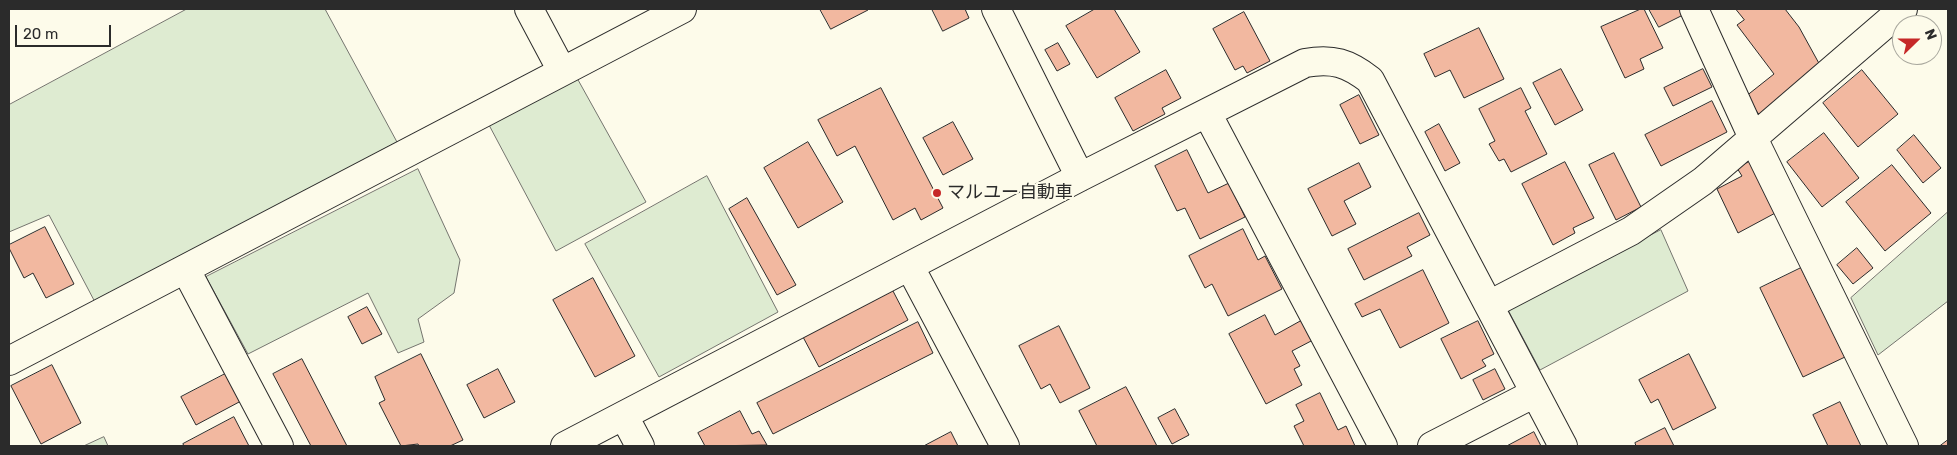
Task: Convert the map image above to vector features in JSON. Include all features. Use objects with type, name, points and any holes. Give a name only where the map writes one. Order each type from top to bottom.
[{"type":"street","points":[[529,9],[562,71]]},
{"type":"street","points":[[9,361],[682,9]]},
{"type":"street","points":[[996,9],[1080,177]]},
{"type":"street","points":[[1694,9],[1753,138],[1904,446]]},
{"type":"street","points":[[1489,305],[1632,231],[1703,181],[1903,9]]},
{"type":"street","points":[[564,446],[1080,177],[1305,63],[1325,60],[1355,69],[1370,80],[1563,446]]},
{"type":"street","points":[[1207,113],[1383,446]]},
{"type":"street","points":[[910,267],[1005,446]]},
{"type":"street","points":[[186,270],[279,446]]},
{"type":"street","points":[[1432,446],[1535,393]]},
{"type":"street","points":[[624,416],[640,446]]},
{"type":"green space","points":[[187,9],[325,9],[397,142],[96,304],[49,215],[9,232],[9,105]]},
{"type":"green space","points":[[577,78],[646,202],[556,251],[489,125]]},
{"type":"green space","points":[[418,169],[460,260],[454,293],[418,319],[424,342],[398,353],[368,293],[248,354],[206,277]]},
{"type":"green space","points":[[707,176],[778,312],[659,377],[585,244]]},
{"type":"green space","points":[[1948,212],[1948,301],[1878,355],[1851,298]]},
{"type":"green space","points":[[1661,230],[1688,291],[1540,370],[1508,310]]},
{"type":"green space","points":[[104,437],[108,446],[84,446]]},
{"type":"building","points":[[820,9],[867,9],[868,10],[831,29]]},
{"type":"building","points":[[932,9],[965,9],[969,18],[943,31]]},
{"type":"building","points":[[1095,9],[1114,9],[1140,52],[1097,78],[1066,26]]},
{"type":"building","points":[[1644,9],[1663,48],[1640,59],[1644,69],[1625,78],[1601,27]]},
{"type":"building","points":[[1649,9],[1679,9],[1683,15],[1659,27]]},
{"type":"building","points":[[1736,9],[1785,9],[1799,27],[1821,67],[1762,118],[1745,97],[1774,74],[1737,25],[1744,20]]},
{"type":"building","points":[[1244,12],[1270,61],[1247,73],[1243,66],[1235,70],[1213,29]]},
{"type":"building","points":[[1479,28],[1504,79],[1464,98],[1450,70],[1435,77],[1424,54]]},
{"type":"building","points":[[1058,43],[1070,64],[1057,71],[1045,50]]},
{"type":"building","points":[[1561,69],[1583,110],[1555,125],[1533,83]]},
{"type":"building","points":[[1703,69],[1712,87],[1673,106],[1664,88]]},
{"type":"building","points":[[1166,70],[1181,98],[1162,108],[1165,114],[1133,131],[1115,98]]},
{"type":"building","points":[[1862,70],[1898,114],[1858,147],[1823,103]]},
{"type":"building","points":[[881,88],[943,208],[921,220],[915,208],[893,220],[855,146],[837,156],[818,120]]},
{"type":"building","points":[[1521,88],[1531,108],[1525,111],[1547,154],[1511,172],[1504,159],[1499,161],[1489,144],[1495,141],[1479,109]]},
{"type":"building","points":[[1359,95],[1379,135],[1360,144],[1340,105]]},
{"type":"building","points":[[1712,101],[1727,132],[1661,166],[1645,135]]},
{"type":"building","points":[[953,122],[973,159],[943,175],[923,138]]},
{"type":"building","points":[[1439,124],[1460,163],[1445,171],[1425,132]]},
{"type":"building","points":[[1824,133],[1859,178],[1822,207],[1787,162]]},
{"type":"building","points":[[1914,135],[1941,168],[1923,183],[1897,150]]},
{"type":"building","points":[[808,142],[843,202],[798,228],[764,168]]},
{"type":"building","points":[[1187,150],[1208,193],[1229,183],[1245,217],[1200,239],[1185,208],[1177,211],[1155,166]]},
{"type":"building","points":[[1614,153],[1641,207],[1616,220],[1589,165]]},
{"type":"building","points":[[1753,160],[1779,211],[1738,233],[1717,189],[1742,176],[1737,168]]},
{"type":"building","points":[[1565,162],[1594,218],[1573,228],[1575,233],[1553,245],[1522,184]]},
{"type":"building","points":[[1359,163],[1371,187],[1344,201],[1356,224],[1332,236],[1308,189]]},
{"type":"building","points":[[1892,165],[1931,213],[1885,251],[1846,202]]},
{"type":"building","points":[[747,198],[796,285],[777,295],[729,209]]},
{"type":"building","points":[[1419,213],[1430,235],[1407,247],[1412,256],[1364,280],[1348,249]]},
{"type":"building","points":[[45,227],[74,284],[46,298],[33,273],[24,278],[9,248],[9,245]]},
{"type":"building","points":[[1243,229],[1258,260],[1265,256],[1282,289],[1228,316],[1212,284],[1205,288],[1189,256]]},
{"type":"building","points":[[1857,248],[1873,268],[1853,284],[1837,265]]},
{"type":"building","points":[[1801,268],[1845,357],[1803,377],[1760,288]]},
{"type":"building","points":[[1423,270],[1449,323],[1400,348],[1380,309],[1362,317],[1355,304]]},
{"type":"building","points":[[593,278],[635,356],[595,377],[553,300]]},
{"type":"building","points":[[893,291],[908,320],[819,367],[803,337]]},
{"type":"building","points":[[367,307],[382,334],[362,344],[348,317]]},
{"type":"building","points":[[1265,315],[1275,335],[1302,320],[1313,340],[1292,351],[1300,366],[1294,369],[1302,385],[1266,404],[1229,334]]},
{"type":"building","points":[[1478,321],[1494,354],[1482,360],[1486,366],[1461,379],[1441,339]]},
{"type":"building","points":[[918,322],[933,353],[773,434],[757,403]]},
{"type":"building","points":[[1059,326],[1090,388],[1060,403],[1050,384],[1041,389],[1019,346]]},
{"type":"building","points":[[421,354],[463,440],[450,446],[419,446],[418,444],[401,446],[379,403],[385,400],[375,377]]},
{"type":"building","points":[[1689,354],[1716,408],[1673,430],[1658,399],[1651,403],[1639,380]]},
{"type":"building","points":[[302,359],[347,446],[311,446],[273,374]]},
{"type":"building","points":[[52,365],[81,423],[41,444],[11,386]]},
{"type":"building","points":[[498,369],[515,402],[484,418],[467,385]]},
{"type":"building","points":[[1495,369],[1505,389],[1483,400],[1473,380]]},
{"type":"building","points":[[227,373],[241,401],[196,425],[181,397]]},
{"type":"building","points":[[1126,387],[1157,446],[1097,446],[1079,411]]},
{"type":"building","points":[[1320,393],[1338,430],[1346,426],[1355,446],[1304,446],[1294,426],[1304,421],[1296,405]]},
{"type":"building","points":[[1840,402],[1861,446],[1828,446],[1813,415]]},
{"type":"building","points":[[1175,409],[1189,435],[1172,444],[1158,418]]},
{"type":"building","points":[[740,411],[752,434],[759,431],[767,445],[705,446],[698,433]]},
{"type":"building","points":[[234,417],[249,446],[184,446],[183,444]]},
{"type":"building","points":[[1665,428],[1674,446],[1636,446],[1635,443]]},
{"type":"building","points":[[951,432],[958,446],[924,446]]},
{"type":"building","points":[[1534,432],[1541,446],[1507,446]]},
{"type":"building","points":[[1948,440],[1948,446],[1940,446]]},
{"type":"place","name":"マルユー自動車","points":[[937,193]]}]
